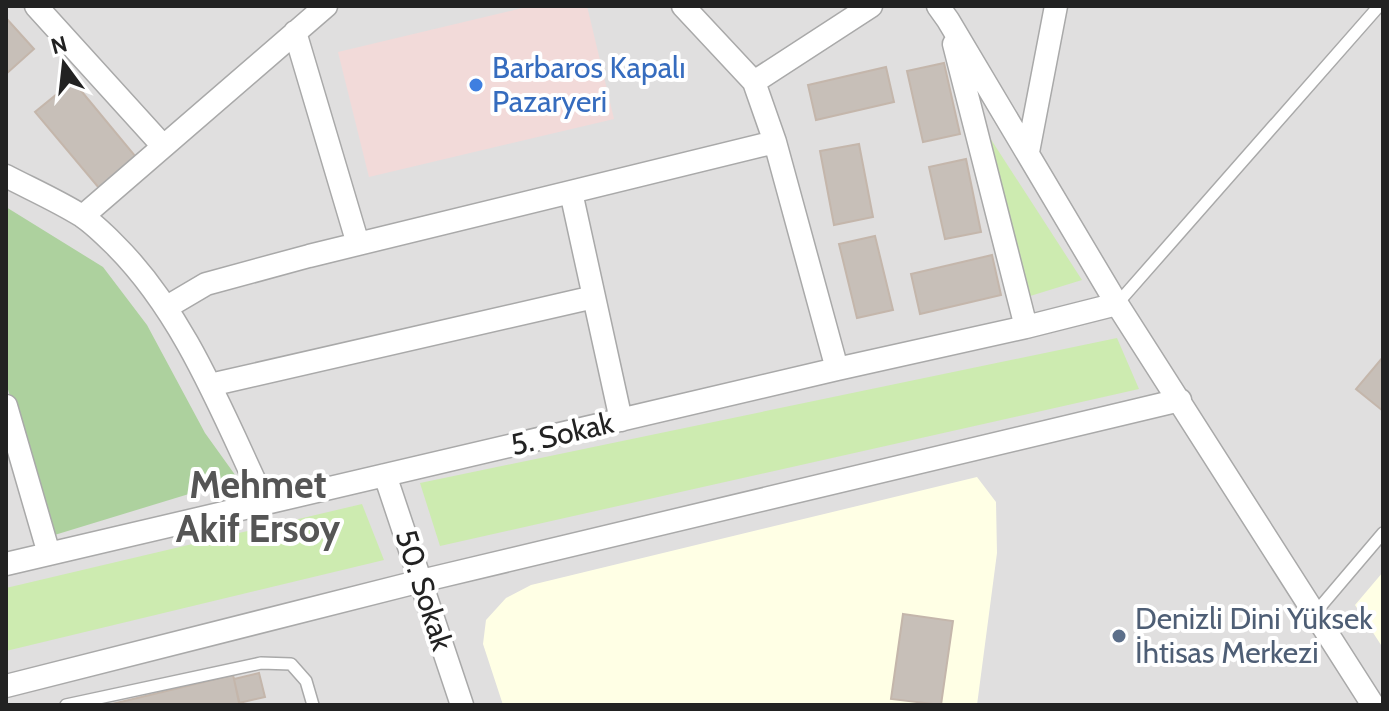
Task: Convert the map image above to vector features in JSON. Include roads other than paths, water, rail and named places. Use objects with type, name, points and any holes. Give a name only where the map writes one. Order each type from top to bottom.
[{"type":"street","points":[[36,6],[163,146]]},
{"type":"street","points":[[83,216],[326,6]]},
{"type":"street","points":[[683,6],[754,82],[775,142],[837,369]]},
{"type":"street","points":[[754,82],[871,6]]},
{"type":"street","points":[[1028,152],[1056,6]]},
{"type":"street","points":[[943,13],[1117,304],[1373,705]]},
{"type":"street","points":[[943,13],[1026,327]]},
{"type":"street","points":[[295,32],[358,244]]},
{"type":"street","points":[[167,307],[206,284],[775,142]]},
{"type":"street","points":[[6,176],[83,216],[130,259],[167,307],[210,385],[265,503]]},
{"type":"street","points":[[571,192],[621,420]]},
{"type":"street","points":[[210,385],[594,297]]},
{"type":"street","name":"5. Sokak","points":[[6,564],[1117,304]]},
{"type":"street","points":[[6,686],[421,581],[1180,400]]},
{"type":"street","points":[[6,406],[49,554]]},
{"type":"street","name":"50. Sokak","points":[[385,475],[462,705]]},
{"type":"lane","points":[[1117,304],[1379,6]]},
{"type":"lane","points":[[1315,613],[1383,533]]},
{"type":"lane","points":[[66,705],[261,663],[291,664],[306,681],[313,705]]},
{"type":"place","name":"Barbaros Kapalı Pazaryeri","points":[[476,85]]},
{"type":"place","name":"Denizli Dini Yüksek İhtisas Merkezi","points":[[1119,636]]},
{"type":"district","name":"Mehmet Akif Ersoy","points":[[258,507]]}]
